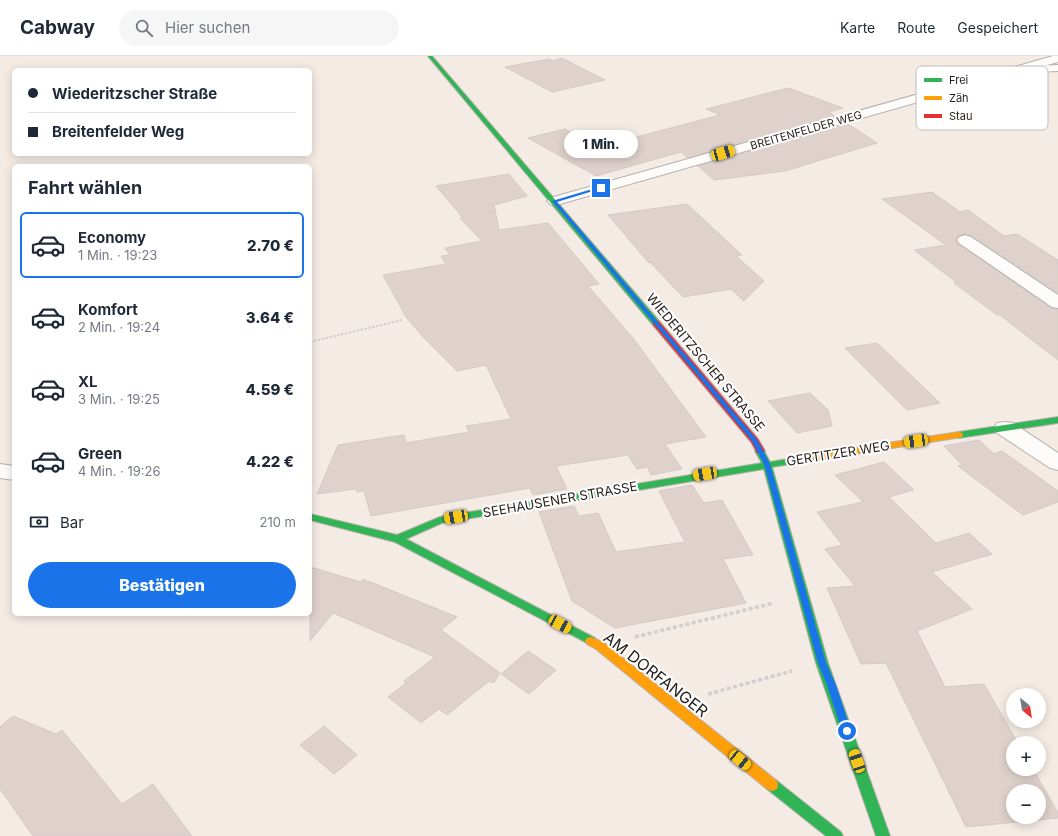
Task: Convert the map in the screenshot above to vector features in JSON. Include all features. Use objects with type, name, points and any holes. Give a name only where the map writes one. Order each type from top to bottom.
[{"type":"street","name":"WIEDERITZSCHER STRASSE","points":[[430,56],[555,201],[755,441],[767,464],[822,663],[883,836]]},
{"type":"street","name":"BREITENFELDER WEG","points":[[1029,66],[1058,58]]},
{"type":"street","name":"BREITENFELDER WEG","points":[[555,201],[916,98]]},
{"type":"street","points":[[965,240],[1058,303]]},
{"type":"street","name":"GERTITZER WEG","points":[[767,464],[1058,420]]},
{"type":"street","points":[[1005,428],[1058,463]]},
{"type":"street","name":"SEEHAUSENER STRASSE","points":[[398,539],[440,520],[767,464]]},
{"type":"street","points":[[0,471],[12,473]]},
{"type":"street","points":[[312,518],[398,539]]},
{"type":"street","name":"AM DORFANGER","points":[[398,539],[600,646],[836,836]]},
{"type":"lane","points":[[1048,68],[1058,68]]},
{"type":"path","points":[[312,342],[402,320]]},
{"type":"path","points":[[600,646],[803,596]]},
{"type":"path","points":[[671,704],[822,663]]},
{"type":"building","points":[[562,58],[605,80],[552,92],[505,67],[549,59],[552,61]]},
{"type":"building","points":[[788,88],[843,108],[829,112],[835,116],[688,158],[681,152],[596,176],[528,138],[565,129],[599,147],[720,115],[706,109]]},
{"type":"building","points":[[848,124],[877,143],[785,171],[714,180],[698,166]]},
{"type":"building","points":[[509,174],[527,196],[494,205],[499,230],[548,223],[599,284],[588,286],[633,338],[706,437],[665,444],[682,469],[651,475],[648,467],[637,469],[628,455],[556,466],[567,489],[533,495],[530,488],[371,516],[364,491],[357,492],[356,489],[317,494],[338,445],[404,435],[406,443],[469,432],[466,426],[511,419],[486,365],[457,371],[423,337],[406,317],[383,275],[446,264],[441,256],[450,255],[445,248],[482,241],[460,218],[463,218],[436,186]]},
{"type":"building","points":[[932,192],[960,212],[968,210],[1004,236],[1017,234],[1058,260],[1058,293],[972,236],[965,234],[956,239],[958,244],[1051,308],[1058,309],[1058,360],[1000,315],[997,315],[954,283],[956,282],[914,250],[946,245],[882,199]]},
{"type":"building","points":[[687,204],[742,255],[736,256],[764,281],[744,301],[731,289],[683,297],[650,262],[649,263],[608,215]]},
{"type":"building","points":[[877,343],[940,403],[907,410],[845,348]]},
{"type":"building","points":[[810,393],[828,410],[832,426],[797,433],[768,401]]},
{"type":"building","points":[[979,440],[994,454],[1002,451],[1058,491],[1058,502],[1023,515],[958,466],[962,465],[944,446]]},
{"type":"building","points":[[884,462],[914,490],[889,497],[936,543],[969,533],[992,554],[932,572],[972,609],[917,631],[945,687],[984,684],[1006,722],[1006,728],[1009,728],[1014,736],[1006,736],[1006,776],[1037,776],[1042,784],[1006,784],[1006,823],[966,827],[886,663],[861,664],[827,588],[855,586],[825,549],[842,545],[817,512],[863,502],[835,475]]},
{"type":"building","points":[[692,485],[704,503],[722,500],[753,555],[723,559],[746,603],[615,628],[572,601],[539,512],[574,506],[579,516],[598,513],[616,552],[685,542],[659,491]]},
{"type":"building","points":[[312,568],[361,582],[363,579],[457,617],[441,630],[500,673],[494,683],[489,681],[447,715],[439,709],[421,723],[388,697],[406,683],[404,681],[435,657],[333,613],[310,641],[310,616],[312,616]]},
{"type":"building","points":[[528,651],[556,670],[529,694],[501,674]]},
{"type":"building","points":[[13,716],[56,734],[62,730],[122,804],[153,784],[192,836],[33,836],[0,789],[0,727]]},
{"type":"building","points":[[324,726],[357,755],[334,774],[300,745]]},
{"type":"building","points":[[1046,792],[1058,813],[1058,818],[1046,819]]},
{"type":"traffic: fast","points":[[430,56],[656,323]]},
{"type":"traffic: fast","points":[[959,435],[1058,420]]},
{"type":"traffic: fast","points":[[760,451],[767,464],[822,663],[883,836]]},
{"type":"traffic: fast","points":[[398,539],[440,520],[816,457]]},
{"type":"traffic: fast","points":[[312,518],[398,539],[591,641]]},
{"type":"traffic: fast","points":[[772,785],[836,836]]},
{"type":"traffic: slow","points":[[816,457],[959,435]]},
{"type":"traffic: slow","points":[[591,641],[600,646],[772,785]]},
{"type":"traffic: jam","points":[[656,323],[755,441],[760,451]]},
{"type":"route","points":[[601,188],[555,201],[755,441],[767,464],[822,663],[847,731]]}]
